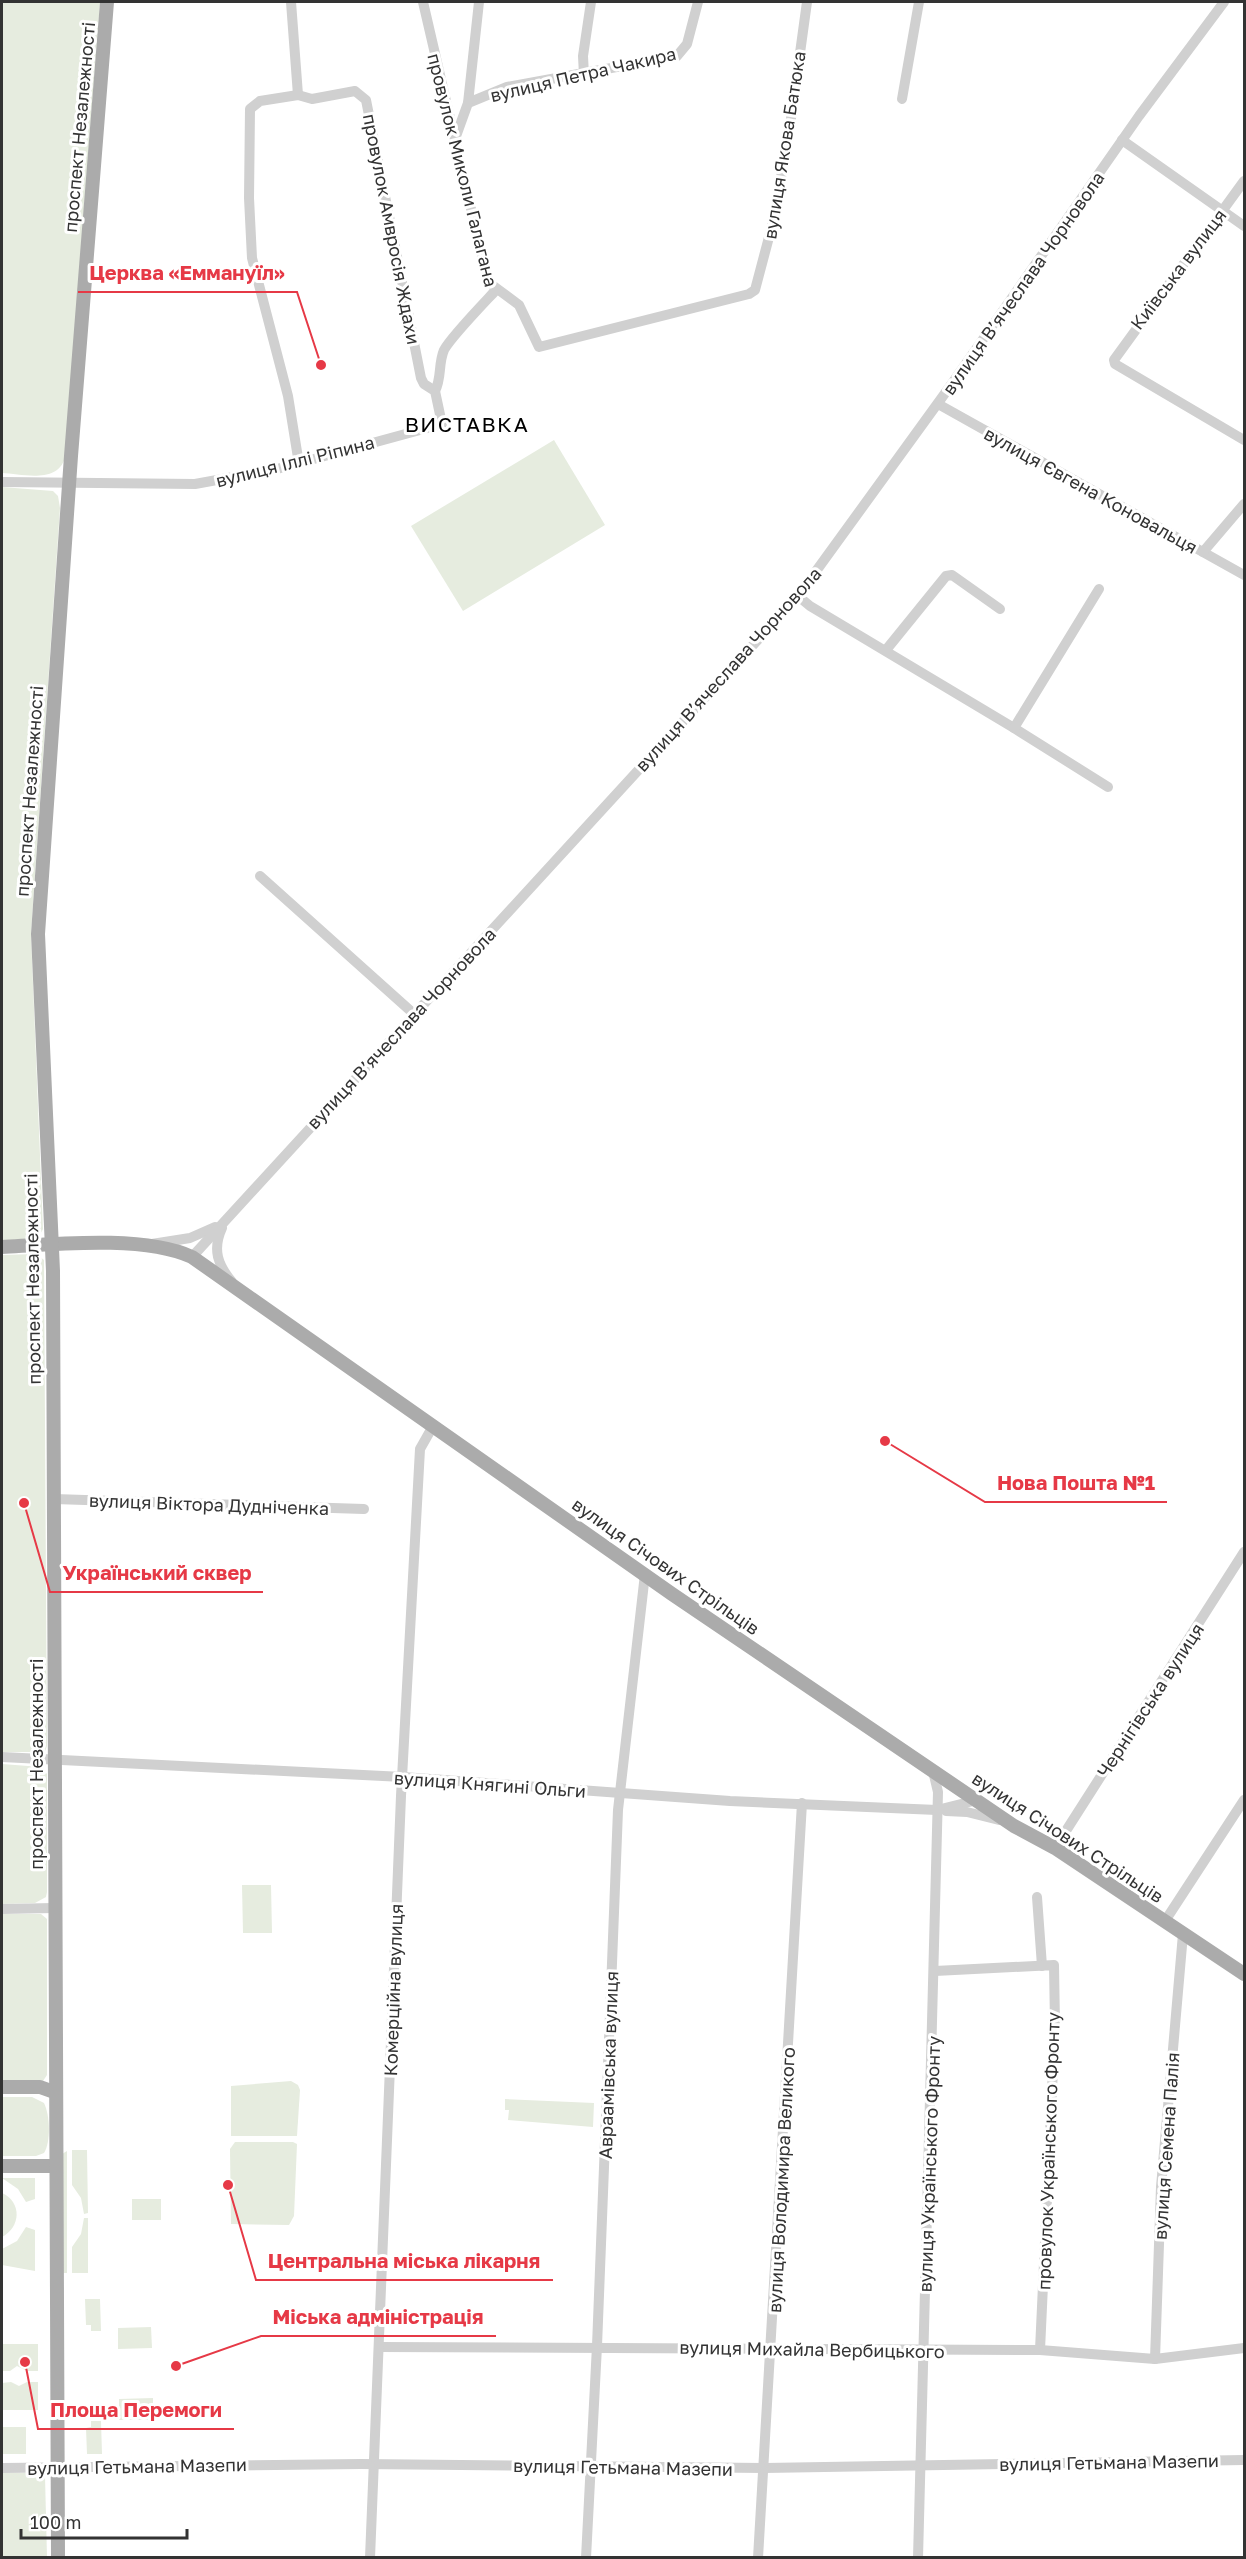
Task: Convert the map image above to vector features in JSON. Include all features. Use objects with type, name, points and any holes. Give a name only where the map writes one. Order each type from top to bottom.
[{"type":"main road","name":"проспект Незалежності","points":[[58,2558],[51,1245],[38,925],[69,483],[107,2]]},
{"type":"main road","name":"вулиця Січових Стрільців","points":[[2,1247],[142,1245],[173,1249],[192,1257],[645,1574],[933,1771],[1014,1826],[1055,1848],[1245,1974]]},
{"type":"main road","points":[[2,2087],[40,2087],[54,2092]]},
{"type":"main road","points":[[2,2166],[55,2166]]},
{"type":"street","points":[[291,2],[298,95]]},
{"type":"street","name":"провулок Миколи Галагана","points":[[423,2],[486,277],[496,290],[447,344],[440,361],[439,380],[435,391]]},
{"type":"street","points":[[455,139],[468,103],[479,2]]},
{"type":"street","points":[[584,75],[583,56],[591,2]]},
{"type":"street","name":"вулиця Петра Чакира","points":[[468,103],[507,87],[584,75],[621,64],[672,57],[681,53],[687,44],[698,2]]},
{"type":"street","name":"вулиця Якова Батюка","points":[[496,290],[519,305],[539,347],[749,294],[756,287],[773,222],[807,2]]},
{"type":"street","points":[[902,99],[919,2]]},
{"type":"street","name":"вулиця Вʼячеслава Чорновола","points":[[192,1257],[798,596],[938,404],[1122,140],[1224,2]]},
{"type":"street","name":"провулок Амвросія Ждахи","points":[[299,464],[288,396],[252,258],[249,198],[250,109],[260,101],[298,95],[312,99],[355,91],[366,100],[422,378],[429,388],[435,391],[442,424]]},
{"type":"street","points":[[1122,140],[1245,226]]},
{"type":"street","name":"Київська вулиця","points":[[1245,180],[1113,360],[1115,364],[1245,440]]},
{"type":"street","name":"вулиця Євгена Коновальця","points":[[938,404],[1245,575]]},
{"type":"street","name":"вулиця Іллі Ріпина","points":[[2,482],[189,485],[299,464],[442,424]]},
{"type":"street","points":[[1203,552],[1245,504]]},
{"type":"street","points":[[886,650],[946,576],[952,575],[1000,609]]},
{"type":"street","points":[[1014,728],[1099,589]]},
{"type":"street","points":[[798,596],[810,606],[886,650],[1108,787]]},
{"type":"street","points":[[260,876],[414,1014]]},
{"type":"street","points":[[142,1245],[190,1238],[225,1220]]},
{"type":"street","points":[[225,1220],[217,1239],[217,1257],[236,1287]]},
{"type":"street","name":"Комерційна вулиця","points":[[370,2558],[403,1777],[420,1449],[433,1426]]},
{"type":"street","name":"вулиця Віктора Дудніченка","points":[[54,1499],[364,1509]]},
{"type":"street","name":"Чернігівська вулиця","points":[[1055,1848],[1245,1552]]},
{"type":"street","name":"Авраамівська вулиця","points":[[586,2558],[620,1794],[645,1574]]},
{"type":"street","name":"вулиця Княгині Ольги","points":[[2,1757],[403,1777],[620,1794],[937,1810],[976,1800]]},
{"type":"street","name":"вулиця Українського Фронту","points":[[918,2558],[922,2350],[935,1971],[938,1792],[933,1771]]},
{"type":"street","points":[[1165,1922],[1245,1800]]},
{"type":"street","name":"вулиця Володимира Великого","points":[[758,2558],[772,2349],[802,1803]]},
{"type":"street","points":[[937,1810],[989,1816],[1014,1826]]},
{"type":"street","points":[[935,1971],[1042,1966],[1037,1897]]},
{"type":"street","points":[[2,1909],[54,1908]]},
{"type":"street","name":"вулиця Семена Палія","points":[[1155,2359],[1161,2187],[1183,1934]]},
{"type":"street","name":"провулок Українського Фронту","points":[[1040,2350],[1055,2025],[1054,1965],[1042,1966]]},
{"type":"street","name":"вулиця Михайла Вербицького","points":[[379,2347],[597,2346],[1040,2350],[1155,2359],[1245,2348]]},
{"type":"street","name":"вулиця Гетьмана Мазепи","points":[[2,2468],[374,2464],[580,2466],[591,2469],[765,2468],[1245,2460]]},
{"type":"shaded area","points":[[2,2],[100,2],[65,458],[55,471],[38,476],[2,473]]},
{"type":"shaded area","points":[[554,440],[605,525],[463,611],[411,526]]},
{"type":"shaded area","points":[[2,487],[53,491],[58,496],[60,508],[31,934],[43,1229],[36,1237],[19,1241],[2,1241]]},
{"type":"shaded area","points":[[36,1254],[44,1260],[47,1746],[45,1752],[2,1752],[2,1255]]},
{"type":"shaded area","points":[[2,1764],[41,1767],[47,1774],[47,1892],[46,1897],[35,1903],[2,1904]]},
{"type":"shaded area","points":[[242,1885],[271,1885],[272,1933],[243,1933]]},
{"type":"shaded area","points":[[2,1914],[41,1914],[47,1919],[47,2075],[43,2081],[2,2080]]},
{"type":"shaded area","points":[[291,2081],[298,2085],[300,2090],[297,2136],[231,2136],[231,2086]]},
{"type":"shaded area","points":[[2,2097],[32,2097],[44,2103],[49,2128],[44,2153],[36,2156],[2,2156]]},
{"type":"shaded area","points":[[505,2099],[594,2103],[593,2127],[508,2120],[509,2110],[505,2110]]},
{"type":"shaded area","points":[[235,2142],[293,2142],[297,2144],[294,2216],[289,2225],[231,2224],[230,2149]]},
{"type":"shaded area","points":[[72,2150],[87,2150],[88,2213],[84,2214],[81,2198],[72,2185]]},
{"type":"shaded area","points":[[67,2151],[67,2273],[62,2273],[62,2154]]},
{"type":"shaded area","points":[[2,2178],[35,2178],[35,2199],[26,2202],[18,2189]]},
{"type":"shaded area","points":[[2,2193],[13,2202],[17,2215],[13,2227],[2,2237]]},
{"type":"shaded area","points":[[132,2199],[161,2199],[161,2220],[132,2220]]},
{"type":"shaded area","points":[[84,2218],[88,2218],[88,2273],[72,2273],[72,2247],[81,2234]]},
{"type":"shaded area","points":[[26,2227],[35,2230],[35,2271],[2,2265],[2,2249],[17,2241]]},
{"type":"shaded area","points":[[85,2299],[100,2299],[101,2331],[91,2331],[91,2325],[86,2325]]},
{"type":"shaded area","points":[[151,2327],[152,2348],[118,2349],[118,2328]]},
{"type":"shaded area","points":[[2,2344],[38,2344],[38,2371],[27,2371],[17,2366],[10,2371],[2,2371]]},
{"type":"shaded area","points":[[11,2382],[19,2386],[27,2382],[38,2382],[38,2410],[2,2410],[2,2383]]},
{"type":"shaded area","points":[[153,2398],[153,2420],[119,2420],[119,2399]]},
{"type":"shaded area","points":[[91,2421],[101,2421],[102,2454],[87,2454],[86,2428],[91,2427]]},
{"type":"shaded area","points":[[2,2427],[26,2427],[26,2454],[2,2454]]},
{"type":"shaded area","points":[[2,2473],[41,2473],[45,2476],[47,2557],[2,2557]]},
{"type":"place","name":"Церква «Еммануїл»","points":[[321,365]]},
{"type":"place","name":"Нова Пошта №1","points":[[885,1441]]},
{"type":"place","name":"Український сквер","points":[[24,1503]]},
{"type":"place","name":"Центральна міська лікарня","points":[[228,2185]]},
{"type":"place","name":"Площа Перемоги","points":[[25,2362]]},
{"type":"place","name":"Міська адміністрація","points":[[176,2366]]},
{"type":"district","name":"ВИСТАВКА","points":[[467,424]]}]
